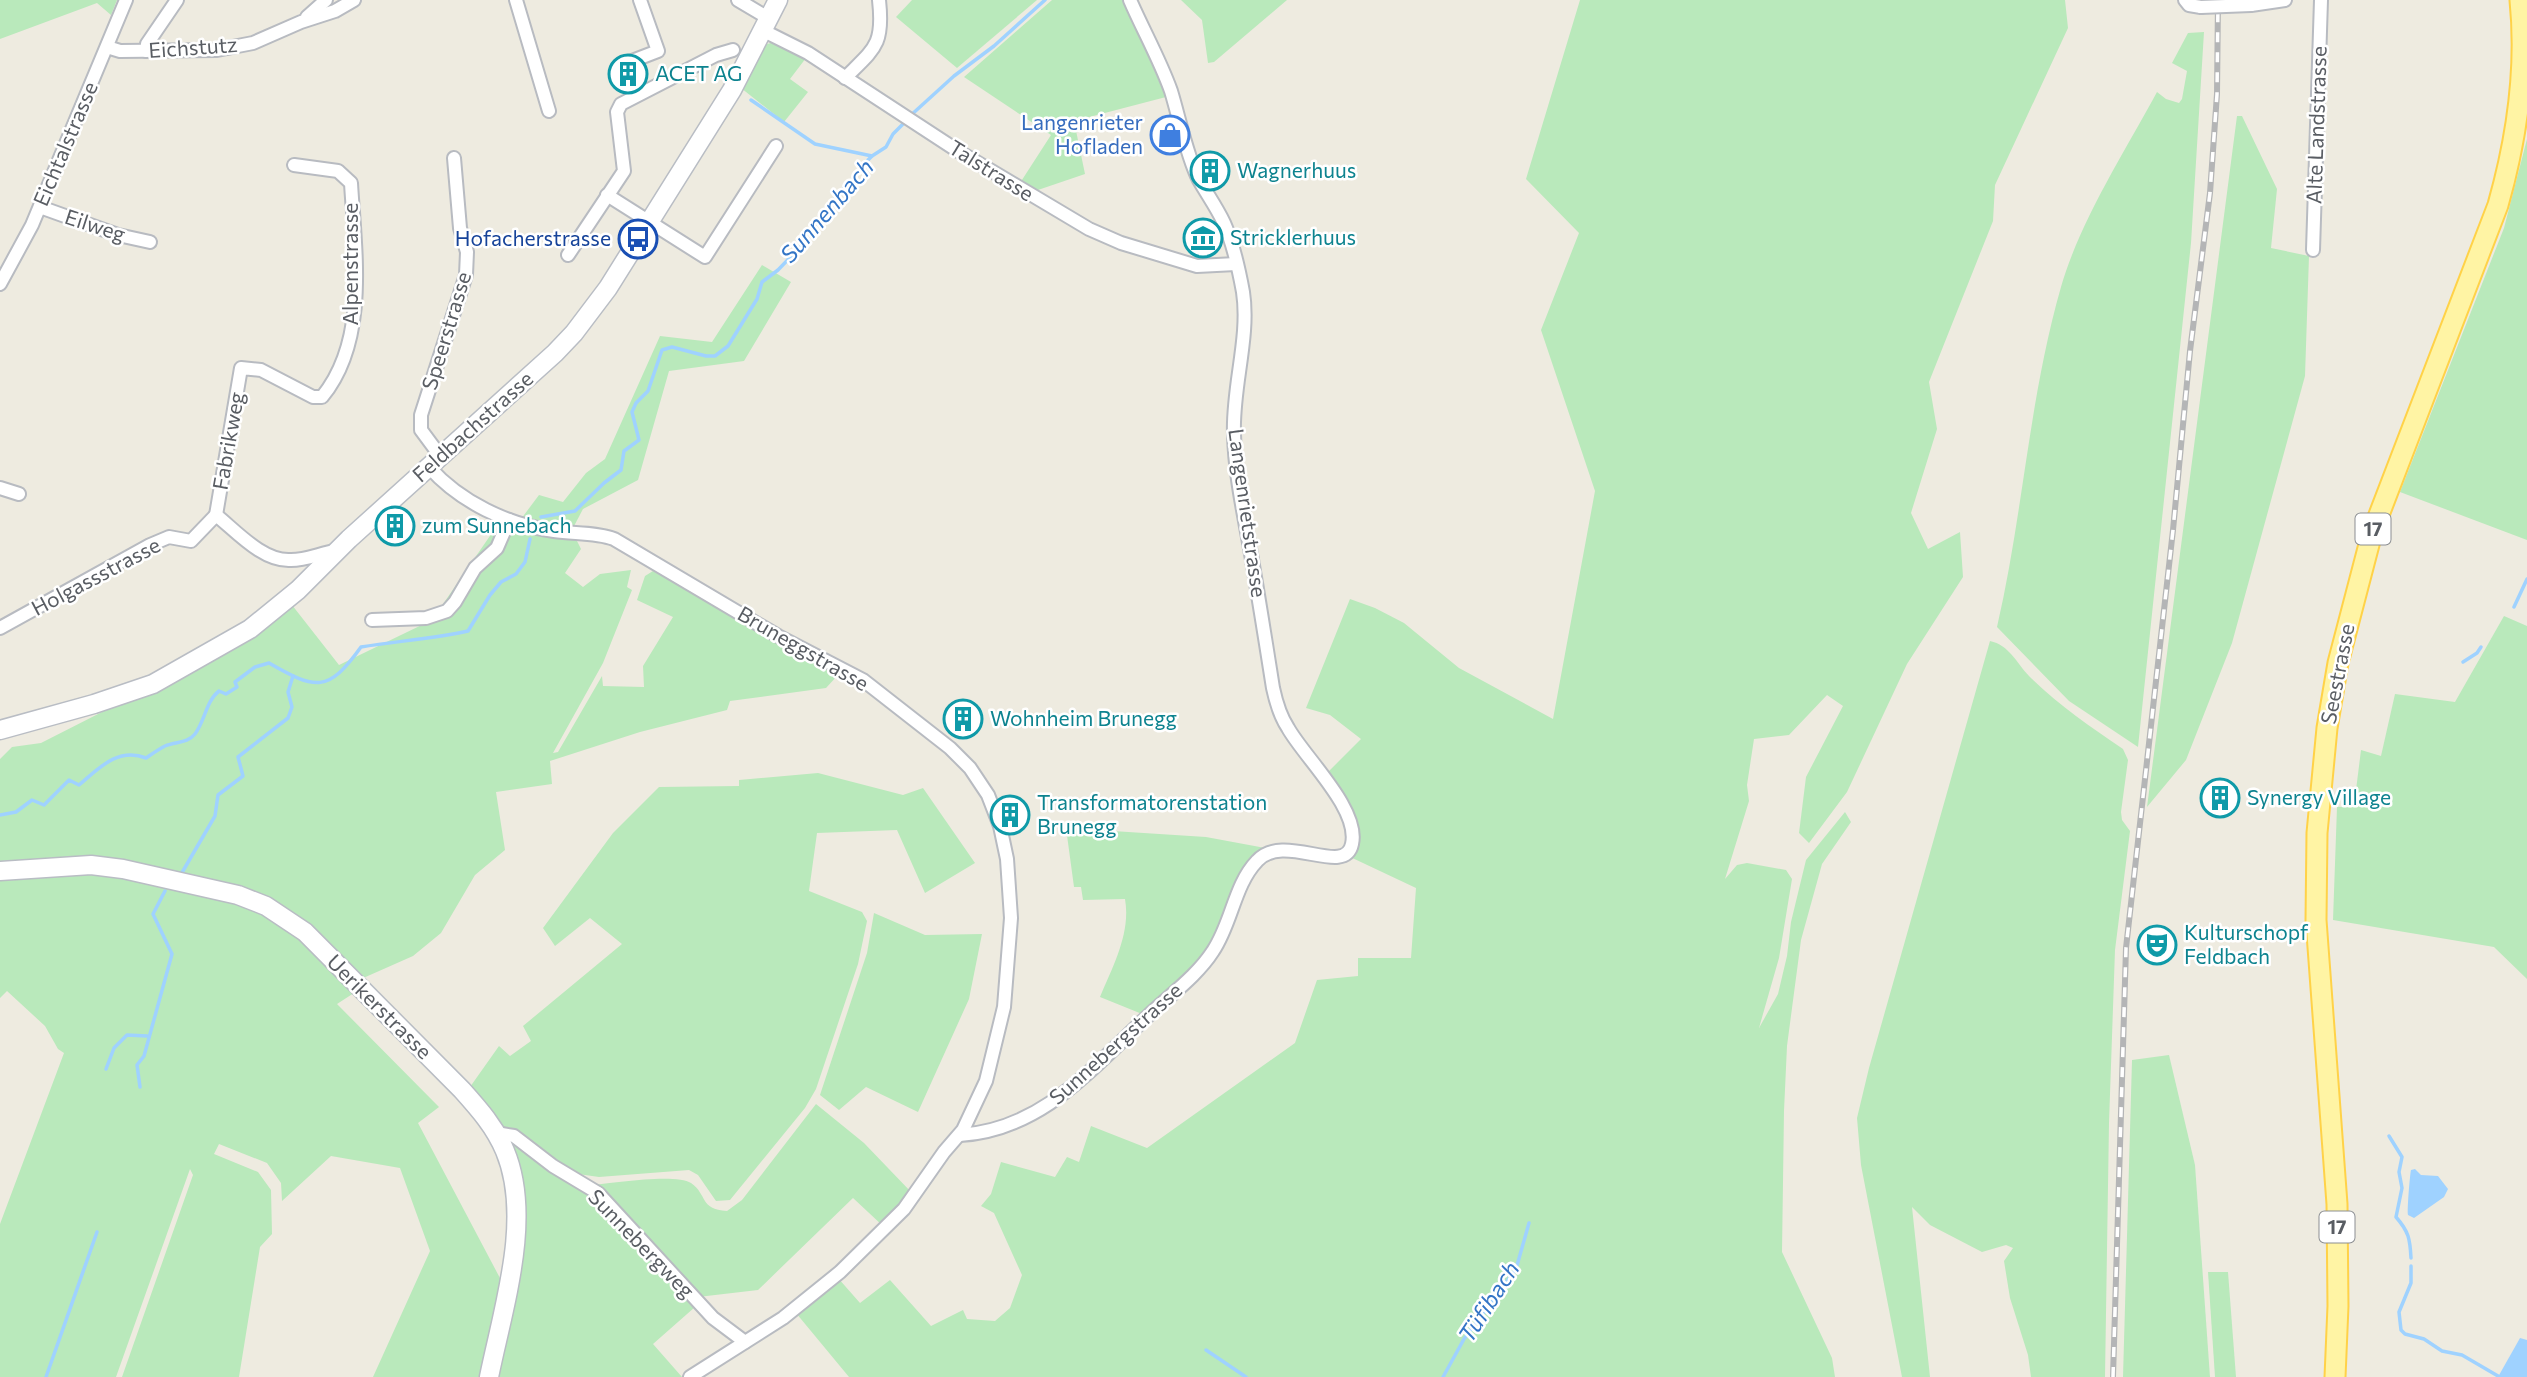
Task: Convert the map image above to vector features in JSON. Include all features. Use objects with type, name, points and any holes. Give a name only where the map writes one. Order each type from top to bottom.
[{"type":"main road","name":"Feldbachstrasse","points":[[0,730],[128,693],[175,673],[260,621],[574,333],[608,288],[732,90],[778,0]]},
{"type":"main road","name":"Seestrasse","points":[[2335,1377],[2338,1306],[2337,1204],[2316,920],[2318,821],[2327,728],[2338,663],[2372,533],[2498,205],[2510,164],[2518,127],[2522,88],[2520,0]]},
{"type":"main road","name":"Uerikerstrasse","points":[[0,871],[91,865],[238,895],[266,906],[305,932],[462,1090],[496,1133],[512,1171],[518,1214],[516,1238],[489,1377]]},
{"type":"street","name":"Eichtalstrasse","points":[[0,284],[23,245],[40,207],[127,0]]},
{"type":"street","points":[[146,51],[147,44],[177,0]]},
{"type":"street","points":[[301,22],[326,0]]},
{"type":"street","name":"Eichstutz","points":[[107,47],[120,51],[217,50],[253,43],[301,22],[335,11],[354,0]]},
{"type":"street","points":[[516,0],[549,111]]},
{"type":"street","points":[[632,61],[658,51],[640,0]]},
{"type":"street","points":[[738,0],[767,25]]},
{"type":"street","points":[[845,78],[873,50],[882,26],[879,0]]},
{"type":"street","name":"Langenrietstrasse","points":[[1130,0],[1169,88],[1198,176],[1225,226],[1236,264],[1244,305],[1235,404],[1235,449],[1278,707],[1288,728],[1331,786],[1346,814],[1353,838],[1352,847],[1346,855],[1336,858],[1276,850]]},
{"type":"street","points":[[2185,0],[2189,5],[2201,7],[2251,5],[2285,0]]},
{"type":"street","name":"Alte Landstrasse","points":[[2313,250],[2321,0]]},
{"type":"street","name":"Talstrasse","points":[[767,25],[845,78],[1066,217],[1101,235],[1200,267],[1236,264]]},
{"type":"street","points":[[568,256],[624,171],[617,112],[621,104],[716,55],[733,50]]},
{"type":"street","points":[[607,195],[705,257],[776,146]]},
{"type":"street","name":"Speerstrasse","points":[[435,462],[421,430],[421,415],[466,275],[467,252],[460,228],[454,158]]},
{"type":"street","name":"Alpenstrasse","points":[[241,368],[261,370],[313,397],[322,397],[334,382],[353,329],[355,305],[351,183],[338,171],[294,165]]},
{"type":"street","name":"Eilweg","points":[[40,207],[118,235],[150,242]]},
{"type":"street","name":"Fabrikweg","points":[[216,515],[241,368]]},
{"type":"street","name":"Bruneggstrasse","points":[[435,462],[442,481],[509,520],[540,529],[605,536],[620,542],[778,636],[863,680],[950,748],[976,777],[992,804],[1006,851],[1011,943],[1006,994],[994,1054],[982,1091],[960,1135]]},
{"type":"street","points":[[0,488],[19,494]]},
{"type":"street","points":[[216,515],[258,549],[275,558],[293,560],[336,551]]},
{"type":"street","name":"Holgassstrasse","points":[[0,628],[150,545],[169,537],[191,541],[216,515]]},
{"type":"street","points":[[372,620],[426,618],[447,611],[456,602],[475,568],[497,548],[509,520]]},
{"type":"street","name":"Sunnebergstrasse","points":[[960,1135],[989,1132],[1027,1118],[1050,1105],[1081,1080],[1205,963],[1222,936],[1248,872],[1262,856],[1276,850]]},
{"type":"street","name":"Sunnebergweg","points":[[496,1133],[514,1136],[553,1166],[598,1193],[717,1322],[745,1342]]},
{"type":"street","points":[[690,1377],[783,1318],[820,1290],[888,1226],[960,1135]]},
{"type":"green space","points":[[0,0],[117,0],[111,15],[97,3],[0,39]]},
{"type":"green space","points":[[912,0],[1037,0],[957,68],[896,17]]},
{"type":"green space","points":[[1052,0],[1124,0],[1166,97],[1074,121],[1085,174],[1035,191],[1020,183],[1051,135],[964,77]]},
{"type":"green space","points":[[1181,0],[1287,0],[1214,62],[1208,63],[1202,20]]},
{"type":"green space","points":[[1580,0],[2065,0],[2068,28],[1995,185],[1993,221],[1929,382],[1937,429],[1911,513],[1928,549],[1960,532],[1963,577],[1907,664],[1847,792],[1809,843],[1799,833],[1806,777],[1843,706],[1827,695],[1789,735],[1754,739],[1747,785],[1749,801],[1725,879],[1737,865],[1747,863],[1786,870],[1792,879],[1779,958],[1759,1028],[1778,994],[1806,860],[1845,812],[1851,822],[1822,864],[1801,940],[1787,1046],[1784,1111],[1782,1252],[1832,1358],[1835,1377],[849,1377],[796,1313],[838,1278],[860,1303],[890,1280],[931,1326],[963,1310],[967,1319],[995,1321],[1010,1308],[1022,1275],[994,1213],[981,1206],[991,1194],[1001,1162],[1055,1177],[1067,1157],[1079,1162],[1091,1126],[1147,1148],[1295,1043],[1317,980],[1358,976],[1358,958],[1411,958],[1416,888],[1346,855],[1353,838],[1324,776],[1361,739],[1330,715],[1306,708],[1350,599],[1404,623],[1459,668],[1553,719],[1595,491],[1541,330],[1579,233],[1526,179]]},
{"type":"green space","points":[[2204,32],[2191,243],[2138,747],[2069,701],[1997,627],[2041,371],[2069,262],[2104,188],[2157,92],[2166,99],[2179,103],[2182,99],[2187,71],[2172,63],[2188,33]]},
{"type":"green space","points":[[774,42],[806,58],[790,79],[808,92],[784,122],[741,88],[764,45]]},
{"type":"green space","points":[[2237,116],[2242,116],[2277,189],[2271,248],[2309,256],[2305,376],[2232,643],[2186,760],[2147,807]]},
{"type":"green space","points":[[2527,139],[2527,540],[2400,492],[2504,228]]},
{"type":"green space","points":[[762,265],[791,282],[744,361],[669,371],[638,480],[583,509],[573,528],[521,519],[539,495],[563,502],[586,473],[605,459],[660,336],[712,342]]},
{"type":"green space","points":[[503,517],[573,533],[581,549],[565,573],[583,587],[600,574],[631,570],[627,587],[632,590],[603,663],[553,753],[558,752],[602,676],[603,686],[644,687],[643,666],[673,617],[637,600],[645,576],[653,571],[838,675],[826,688],[730,701],[727,710],[640,732],[550,761],[552,784],[496,792],[505,850],[475,875],[441,933],[413,956],[361,979],[354,993],[337,1004],[439,1107],[418,1123],[501,1280],[481,1377],[373,1377],[430,1251],[400,1168],[331,1156],[282,1201],[281,1183],[267,1163],[219,1144],[214,1154],[258,1172],[271,1190],[272,1234],[260,1247],[239,1377],[122,1377],[193,1175],[190,1169],[116,1377],[0,1377],[0,1224],[64,1053],[58,1049],[45,1026],[7,991],[0,998],[0,879],[54,874],[94,875],[245,891],[87,859],[0,861],[0,759],[12,747],[41,743],[104,711],[162,690],[252,639],[292,605],[339,665],[432,620]]},
{"type":"green space","points":[[2504,616],[2527,626],[2527,979],[2494,947],[2333,920],[2337,807],[2354,806],[2361,750],[2381,756],[2395,694],[2455,702]]},
{"type":"green space","points":[[1990,641],[2007,650],[2029,676],[2063,706],[2123,749],[2128,760],[2121,812],[2122,820],[2130,831],[2115,950],[2105,1377],[2031,1377],[2028,1355],[2010,1298],[2004,1261],[2013,1248],[2006,1245],[1982,1252],[1930,1225],[1912,1207],[1930,1377],[1902,1377],[1861,1165],[1857,1118],[1869,1068]]},
{"type":"green space","points":[[818,773],[903,795],[923,788],[975,863],[925,893],[897,830],[817,833],[809,891],[862,912],[867,921],[858,964],[816,1089],[805,1108],[730,1200],[716,1201],[698,1175],[689,1170],[599,1177],[571,1173],[494,1121],[470,1087],[499,1046],[510,1056],[531,1041],[523,1026],[622,944],[590,918],[555,946],[543,928],[613,833],[659,787],[739,786],[739,780]]},
{"type":"green space","points":[[1066,828],[1206,837],[1276,850],[1262,856],[1222,935],[1147,1016],[1100,997],[1123,937],[1125,899],[1083,900],[1081,887],[1074,887]]},
{"type":"green space","points":[[874,913],[925,935],[982,934],[969,999],[918,1112],[866,1087],[839,1110],[820,1095],[867,953]]},
{"type":"green space","points":[[2169,1055],[2195,1165],[2210,1377],[2123,1377],[2132,1060]]},
{"type":"green space","points":[[816,1104],[864,1143],[912,1193],[883,1226],[853,1198],[758,1290],[698,1297],[592,1185],[643,1180],[683,1180],[691,1183],[712,1207],[727,1211],[742,1200]]},
{"type":"green space","points":[[507,1141],[514,1142],[553,1172],[601,1203],[695,1307],[653,1344],[682,1377],[495,1377],[524,1213]]},
{"type":"green space","points":[[2208,1272],[2228,1272],[2236,1377],[2215,1377]]},
{"type":"water","points":[[2415,1169],[2421,1175],[2438,1176],[2448,1189],[2444,1197],[2414,1218],[2408,1215],[2408,1206],[2411,1170]]},
{"type":"water","points":[[2520,1338],[2527,1340],[2527,1377],[2498,1377]]},
{"type":"waterway","name":"Sunnenbach","points":[[910,116],[1045,0]]},
{"type":"waterway","points":[[751,100],[815,144],[872,156]]},
{"type":"waterway","name":"Sunnenbach","points":[[541,517],[575,511],[621,470],[624,451],[639,440],[632,412],[636,403],[648,391],[662,350],[672,347],[715,356],[728,346],[757,299],[762,282],[801,246],[807,232],[823,218],[839,192],[849,185],[872,156],[886,147],[893,134],[905,122]]},
{"type":"waterway","name":"Sunnenbach","points":[[0,815],[16,812],[32,800],[44,805],[69,780],[79,785],[118,757],[136,755],[146,758],[165,746],[188,739],[195,734],[215,695],[219,691],[226,694],[237,687],[235,682],[255,667],[269,663],[299,678],[320,682],[339,673],[361,647],[468,631],[490,595],[501,582],[516,574],[525,562],[530,539]]},
{"type":"waterway","points":[[2514,607],[2527,579]]},
{"type":"waterway","points":[[2463,662],[2481,647]]},
{"type":"waterway","points":[[180,876],[215,816],[218,795],[243,776],[238,757],[288,718],[292,707],[288,692],[293,676]]},
{"type":"waterway","points":[[140,1087],[137,1065],[144,1056],[172,954],[153,914],[165,891]]},
{"type":"waterway","points":[[106,1069],[114,1048],[127,1035],[147,1036]]},
{"type":"waterway","points":[[2389,1136],[2402,1157],[2399,1172],[2402,1188],[2396,1217],[2408,1236],[2411,1258]]},
{"type":"waterway","name":"Tüfibach","points":[[1443,1377],[1464,1339],[1516,1269],[1529,1223]]},
{"type":"waterway","points":[[46,1377],[97,1232]]},
{"type":"waterway","points":[[2411,1266],[2411,1283],[2399,1312],[2401,1330],[2405,1334],[2424,1339],[2442,1351],[2462,1355],[2498,1376]]},
{"type":"waterway","points":[[1206,1350],[1246,1377]]},
{"type":"railway","points":[[2113,1377],[2126,948],[2173,530],[2190,351],[2210,193],[2217,94],[2218,0]]},
{"type":"place","name":"ACET AG","points":[[628,74]]},
{"type":"place","name":"Langenrieter Hofladen","points":[[1170,135]]},
{"type":"place","name":"Wagnerhuus","points":[[1210,171]]},
{"type":"place","name":"Stricklerhuus","points":[[1203,238]]},
{"type":"place","name":"Hofacherstrasse","points":[[638,239]]},
{"type":"place","name":"zum Sunnebach","points":[[395,526]]},
{"type":"place","name":"Wohnheim Brunegg","points":[[963,719]]},
{"type":"place","name":"Synergy Village","points":[[2220,798]]},
{"type":"place","name":"Transformatorenstation Brunegg","points":[[1010,815]]},
{"type":"place","name":"Kulturschopf Feldbach","points":[[2157,945]]}]
